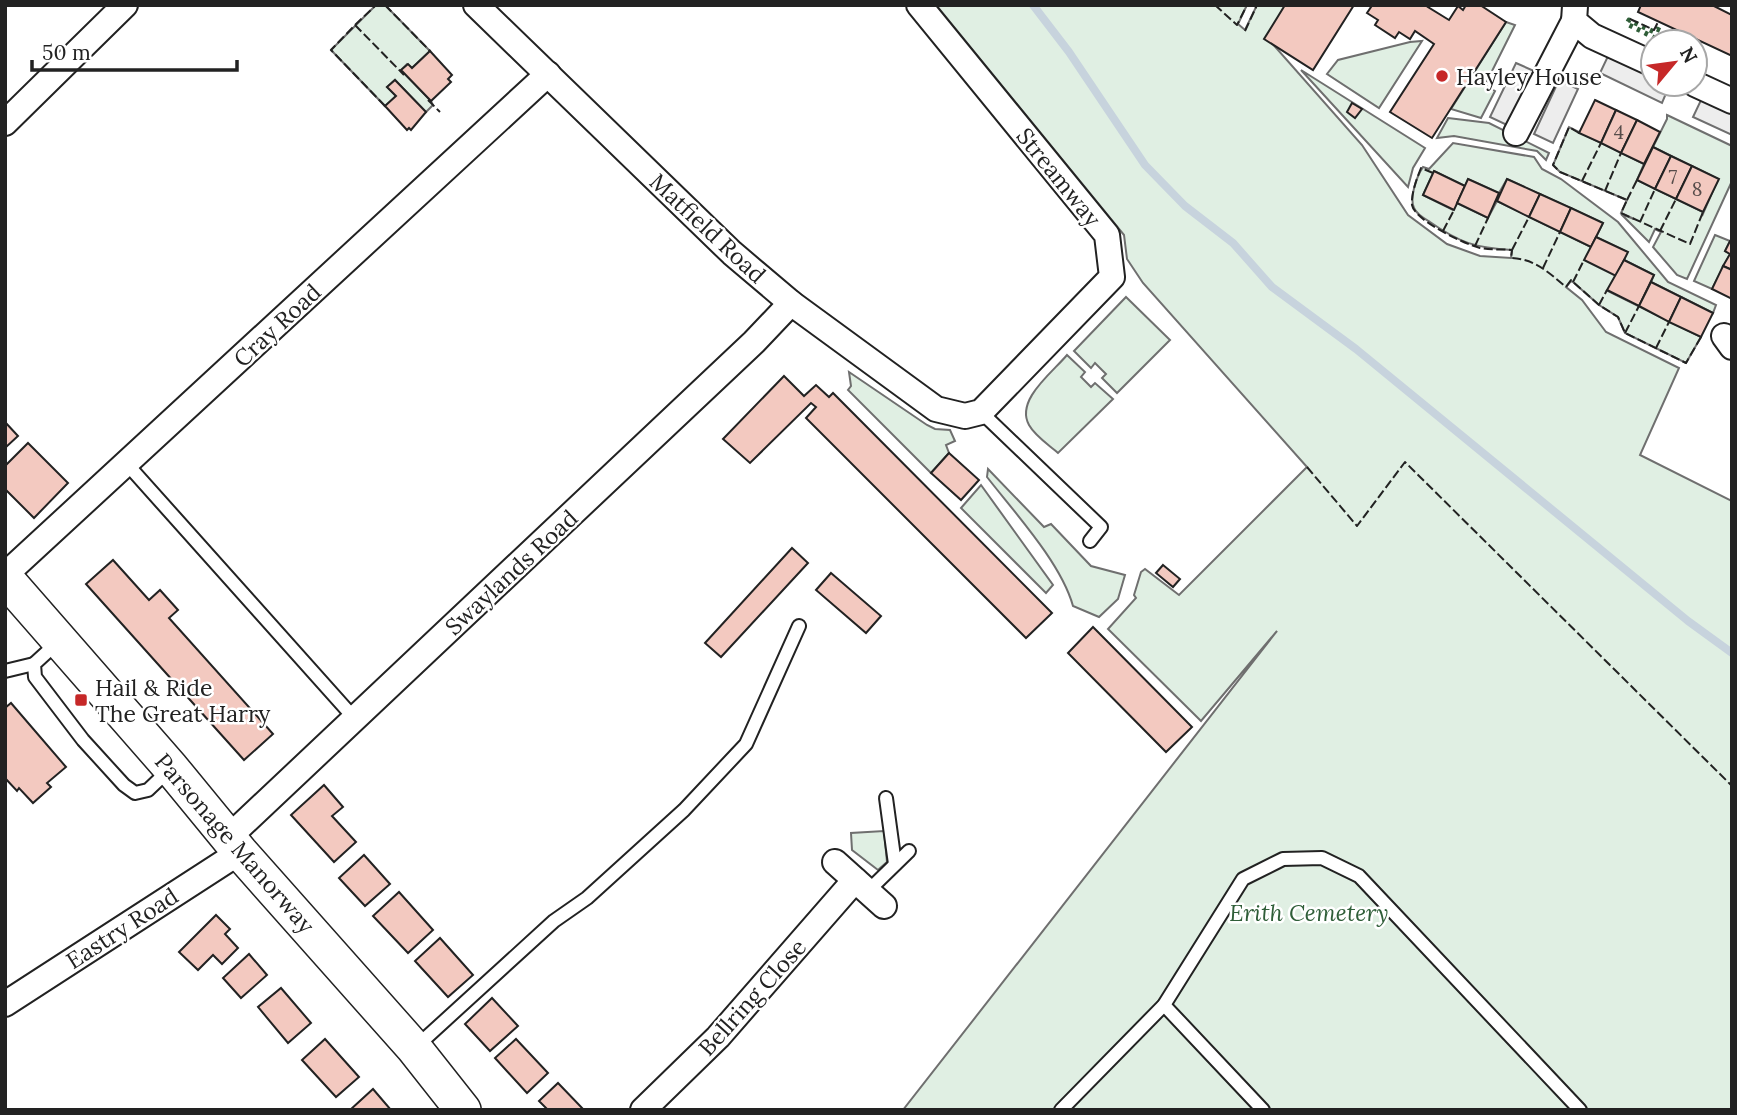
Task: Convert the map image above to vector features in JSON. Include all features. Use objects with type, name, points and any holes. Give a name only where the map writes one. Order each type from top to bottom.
[{"type":"street","points":[[5,123],[125,5]]},
{"type":"street","name":"Matfield Road","points":[[476,5],[732,253],[791,303],[936,409],[973,414]]},
{"type":"street","name":"Streamway","points":[[919,5],[1107,235],[1112,277],[973,414]]},
{"type":"street","points":[[1516,133],[1575,13],[1592,36],[1639,58]]},
{"type":"street","name":"Cray Road","points":[[5,576],[548,74]]},
{"type":"street","points":[[1709,90],[1732,101]]},
{"type":"street","name":"Swaylands Road","points":[[234,845],[355,719],[754,342],[791,303]]},
{"type":"street","name":"Parsonage Manorway","points":[[5,576],[234,845],[414,1048],[464,1110]]},
{"type":"street","name":"Eastry Road","points":[[5,1004],[234,845]]},
{"type":"street","points":[[835,862],[869,892]]},
{"type":"street","name":"Bellring Close","points":[[643,1110],[869,892]]},
{"type":"lane","points":[[973,414],[1101,527],[1090,541]]},
{"type":"lane","points":[[127,464],[355,719]]},
{"type":"lane","points":[[414,1048],[554,921],[587,898],[655,837],[746,744],[799,626]]},
{"type":"lane","points":[[5,671],[34,664],[60,640]]},
{"type":"lane","points":[[34,664],[35,677],[75,730],[124,785],[135,793],[148,790],[171,768]]},
{"type":"lane","points":[[886,798],[895,864]]},
{"type":"lane","points":[[869,892],[909,850]]},
{"type":"lane","points":[[1061,1110],[1164,1005],[1242,879],[1283,859],[1322,858],[1359,876],[1580,1110]]},
{"type":"lane","points":[[1164,1005],[1263,1110]]},
{"type":"green space","points":[[376,5],[385,5],[430,51],[412,68],[407,64],[401,70],[431,101],[433,105],[426,112],[395,80],[387,87],[396,96],[385,106],[331,50]]},
{"type":"green space","name":"Erith Cemetery","points":[[936,5],[1247,5],[1238,24],[1245,30],[1257,5],[1290,5],[1270,41],[1362,145],[1408,215],[1447,244],[1480,256],[1511,258],[1512,250],[1488,248],[1460,240],[1417,213],[1413,193],[1423,167],[1429,169],[1453,143],[1534,157],[1542,169],[1561,179],[1618,222],[1668,282],[1716,305],[1713,313],[1651,282],[1654,275],[1624,260],[1627,252],[1596,237],[1603,223],[1507,179],[1499,193],[1468,179],[1465,186],[1434,171],[1423,195],[1453,210],[1457,203],[1488,218],[1497,201],[1591,247],[1616,276],[1608,291],[1701,337],[1686,363],[1625,333],[1618,317],[1599,305],[1573,282],[1566,287],[1582,300],[1606,332],[1679,368],[1640,455],[1732,501],[1732,1110],[903,1110],[1277,631],[1201,721],[1108,629],[1136,598],[1134,595],[1141,572],[1145,569],[1179,595],[1307,467],[1143,283],[1127,259],[1124,235]]},
{"type":"green space","points":[[1506,22],[1515,25],[1485,85],[1495,91],[1481,118],[1451,109]]},
{"type":"green space","points":[[1422,41],[1379,108],[1327,74],[1338,60]]},
{"type":"green space","points":[[1301,70],[1425,148],[1413,168],[1408,187]]},
{"type":"green space","points":[[1667,115],[1732,146],[1732,181],[1687,279],[1677,275],[1653,247],[1661,232],[1655,229],[1649,242],[1621,214],[1634,219],[1621,213],[1627,200],[1560,172],[1553,165],[1569,127],[1644,164],[1637,180],[1703,212],[1702,216],[1718,179],[1653,147]]},
{"type":"green space","points":[[1448,118],[1489,123],[1549,153],[1546,160],[1537,151],[1454,136],[1437,138]]},
{"type":"green space","points":[[1715,235],[1730,241],[1725,251],[1730,254],[1712,289],[1694,281]]},
{"type":"green space","points":[[1126,297],[1170,340],[1117,393],[1102,378],[1106,374],[1095,363],[1091,368],[1074,351]]},
{"type":"green space","points":[[1067,355],[1085,372],[1081,377],[1091,387],[1095,383],[1113,399],[1058,453],[1035,433],[1026,416],[1027,406],[1037,387]]},
{"type":"green space","points":[[849,372],[927,425],[935,429],[950,430],[955,441],[946,445],[949,453],[931,473],[848,390],[851,386]]},
{"type":"green space","points":[[988,469],[1044,527],[1051,524],[1091,566],[1125,575],[1118,599],[1099,617],[1073,606],[1048,556],[987,477]]},
{"type":"green space","points":[[981,485],[1053,585],[1046,593],[961,508]]},
{"type":"green space","points":[[884,831],[887,862],[878,870],[852,850],[851,833]]},
{"type":"shaded area","points":[[1609,54],[1639,69],[1639,92],[1600,73]]},
{"type":"shaded area","points":[[1516,63],[1534,71],[1509,126],[1490,117]]},
{"type":"shaded area","points":[[1559,80],[1578,89],[1553,143],[1534,134]]},
{"type":"shaded area","points":[[1652,98],[1664,98],[1662,103]]},
{"type":"shaded area","points":[[1702,98],[1732,112],[1732,135],[1693,117]]},
{"type":"building","points":[[1285,5],[1354,5],[1313,70],[1264,39]]},
{"type":"building","name":"Hayley House","points":[[1368,5],[1430,5],[1428,7],[1449,20],[1458,6],[1463,10],[1466,5],[1480,5],[1506,22],[1432,138],[1390,112],[1434,44],[1415,31],[1410,39],[1399,32],[1395,38],[1375,25],[1378,20],[1367,13],[1371,7]]},
{"type":"building","points":[[1641,5],[1712,5],[1732,15],[1732,56],[1709,45],[1709,28],[1672,28],[1638,12]]},
{"type":"building","points":[[430,51],[452,75],[448,79],[451,82],[431,101],[401,70],[408,64],[412,68]]},
{"type":"building","points":[[395,80],[426,112],[411,130],[407,130],[385,106],[396,96],[387,87]]},
{"type":"building","points":[[1595,100],[1616,110],[1601,143],[1579,133]]},
{"type":"building","points":[[1352,103],[1362,109],[1355,118],[1347,112]]},
{"type":"building","points":[[1616,110],[1637,120],[1621,153],[1601,143]]},
{"type":"building","points":[[1637,120],[1660,132],[1644,164],[1621,153]]},
{"type":"building","points":[[1653,147],[1671,156],[1655,189],[1637,180]]},
{"type":"building","points":[[1671,156],[1692,166],[1676,199],[1655,189]]},
{"type":"building","points":[[1692,166],[1719,179],[1703,212],[1676,199]]},
{"type":"building","points":[[1434,171],[1465,186],[1454,210],[1423,195]]},
{"type":"building","points":[[1468,179],[1499,193],[1488,218],[1457,203]]},
{"type":"building","points":[[1507,179],[1540,194],[1529,217],[1497,201]]},
{"type":"building","points":[[1540,194],[1571,208],[1560,232],[1529,217]]},
{"type":"building","points":[[1571,208],[1603,223],[1591,247],[1560,232]]},
{"type":"building","points":[[1596,237],[1628,252],[1616,276],[1584,260]]},
{"type":"building","points":[[1730,241],[1732,270],[1723,266],[1730,254],[1725,251]]},
{"type":"building","points":[[1624,260],[1654,275],[1639,306],[1607,290]]},
{"type":"building","points":[[1723,266],[1732,270],[1732,299],[1712,289]]},
{"type":"building","points":[[1651,282],[1681,297],[1669,322],[1639,306]]},
{"type":"building","points":[[1681,297],[1713,313],[1701,337],[1669,322]]},
{"type":"building","points":[[784,376],[804,396],[816,385],[829,397],[833,393],[1052,613],[1026,638],[806,418],[816,407],[811,403],[750,463],[723,439]]},
{"type":"building","points":[[5,422],[18,436],[5,448]]},
{"type":"building","points":[[28,443],[68,483],[34,518],[5,489],[5,466]]},
{"type":"building","points":[[949,453],[979,480],[961,500],[931,473]]},
{"type":"building","points":[[792,548],[808,563],[721,657],[705,643]]},
{"type":"building","points":[[113,560],[149,600],[160,590],[178,610],[169,618],[273,734],[244,760],[86,584]]},
{"type":"building","points":[[1163,565],[1180,579],[1173,587],[1156,573]]},
{"type":"building","points":[[831,573],[881,616],[866,633],[816,590]]},
{"type":"building","points":[[1093,627],[1192,727],[1166,752],[1068,653]]},
{"type":"building","points":[[11,703],[66,767],[47,783],[51,787],[33,803],[5,778],[5,708]]},
{"type":"building","points":[[324,785],[343,807],[332,816],[356,842],[334,862],[291,815]]},
{"type":"building","points":[[364,855],[390,884],[365,906],[339,878]]},
{"type":"building","points":[[399,892],[433,930],[408,953],[373,916]]},
{"type":"building","points":[[216,915],[230,929],[225,934],[238,948],[222,964],[213,955],[198,970],[179,952]]},
{"type":"building","points":[[440,938],[473,975],[448,997],[415,961]]},
{"type":"building","points":[[249,954],[267,975],[241,998],[223,978]]},
{"type":"building","points":[[281,988],[311,1023],[288,1043],[258,1007]]},
{"type":"building","points":[[492,998],[518,1026],[490,1051],[465,1024]]},
{"type":"building","points":[[325,1039],[359,1077],[336,1097],[302,1060]]},
{"type":"building","points":[[516,1039],[548,1073],[527,1093],[495,1058]]},
{"type":"building","points":[[558,1083],[584,1110],[548,1110],[539,1101]]},
{"type":"building","points":[[373,1089],[391,1110],[350,1110]]},
{"type":"waterway","points":[[1033,5],[1069,52],[1145,165],[1185,206],[1233,243],[1272,287],[1356,349],[1688,621],[1732,653]]},
{"type":"hedge","points":[[1639,30],[1627,24],[1629,20],[1646,28]]},
{"type":"fence","points":[[355,25],[376,5]]},
{"type":"fence","points":[[385,5],[430,51]]},
{"type":"fence","points":[[1215,5],[1237,25],[1247,5]]},
{"type":"fence","points":[[1245,31],[1257,5]]},
{"type":"fence","points":[[1630,19],[1654,30],[1658,22]]},
{"type":"fence","points":[[385,106],[331,50],[355,25],[404,75]]},
{"type":"fence","points":[[428,100],[440,112]]},
{"type":"fence","points":[[1579,133],[1569,127],[1553,165],[1560,172],[1627,200],[1621,213],[1690,244],[1703,212]]},
{"type":"fence","points":[[1582,181],[1601,143]]},
{"type":"fence","points":[[1605,191],[1621,153]]},
{"type":"fence","points":[[1433,173],[1421,168],[1412,201],[1415,211],[1431,225],[1480,248],[1512,250],[1511,258],[1534,264],[1566,287],[1571,280],[1599,305],[1618,317],[1625,333],[1686,363],[1701,337]]},
{"type":"fence","points":[[1627,200],[1637,180]]},
{"type":"fence","points":[[1640,222],[1655,189]]},
{"type":"fence","points":[[1660,231],[1676,199]]},
{"type":"fence","points":[[1443,231],[1454,210]]},
{"type":"fence","points":[[1512,250],[1529,217]]},
{"type":"fence","points":[[1475,246],[1488,218]]},
{"type":"fence","points":[[1543,268],[1560,232]]},
{"type":"fence","points":[[1573,282],[1584,260]]},
{"type":"fence","points":[[1599,305],[1607,290]]},
{"type":"fence","points":[[1625,333],[1639,306]]},
{"type":"fence","points":[[1656,348],[1669,322]]},
{"type":"fence","points":[[1307,467],[1357,526],[1405,462],[1732,786]]},
{"type":"place","name":"Hayley House","points":[[1442,76]]},
{"type":"place","name":"Hail & Ride The Great Harry","points":[[81,700]]}]
